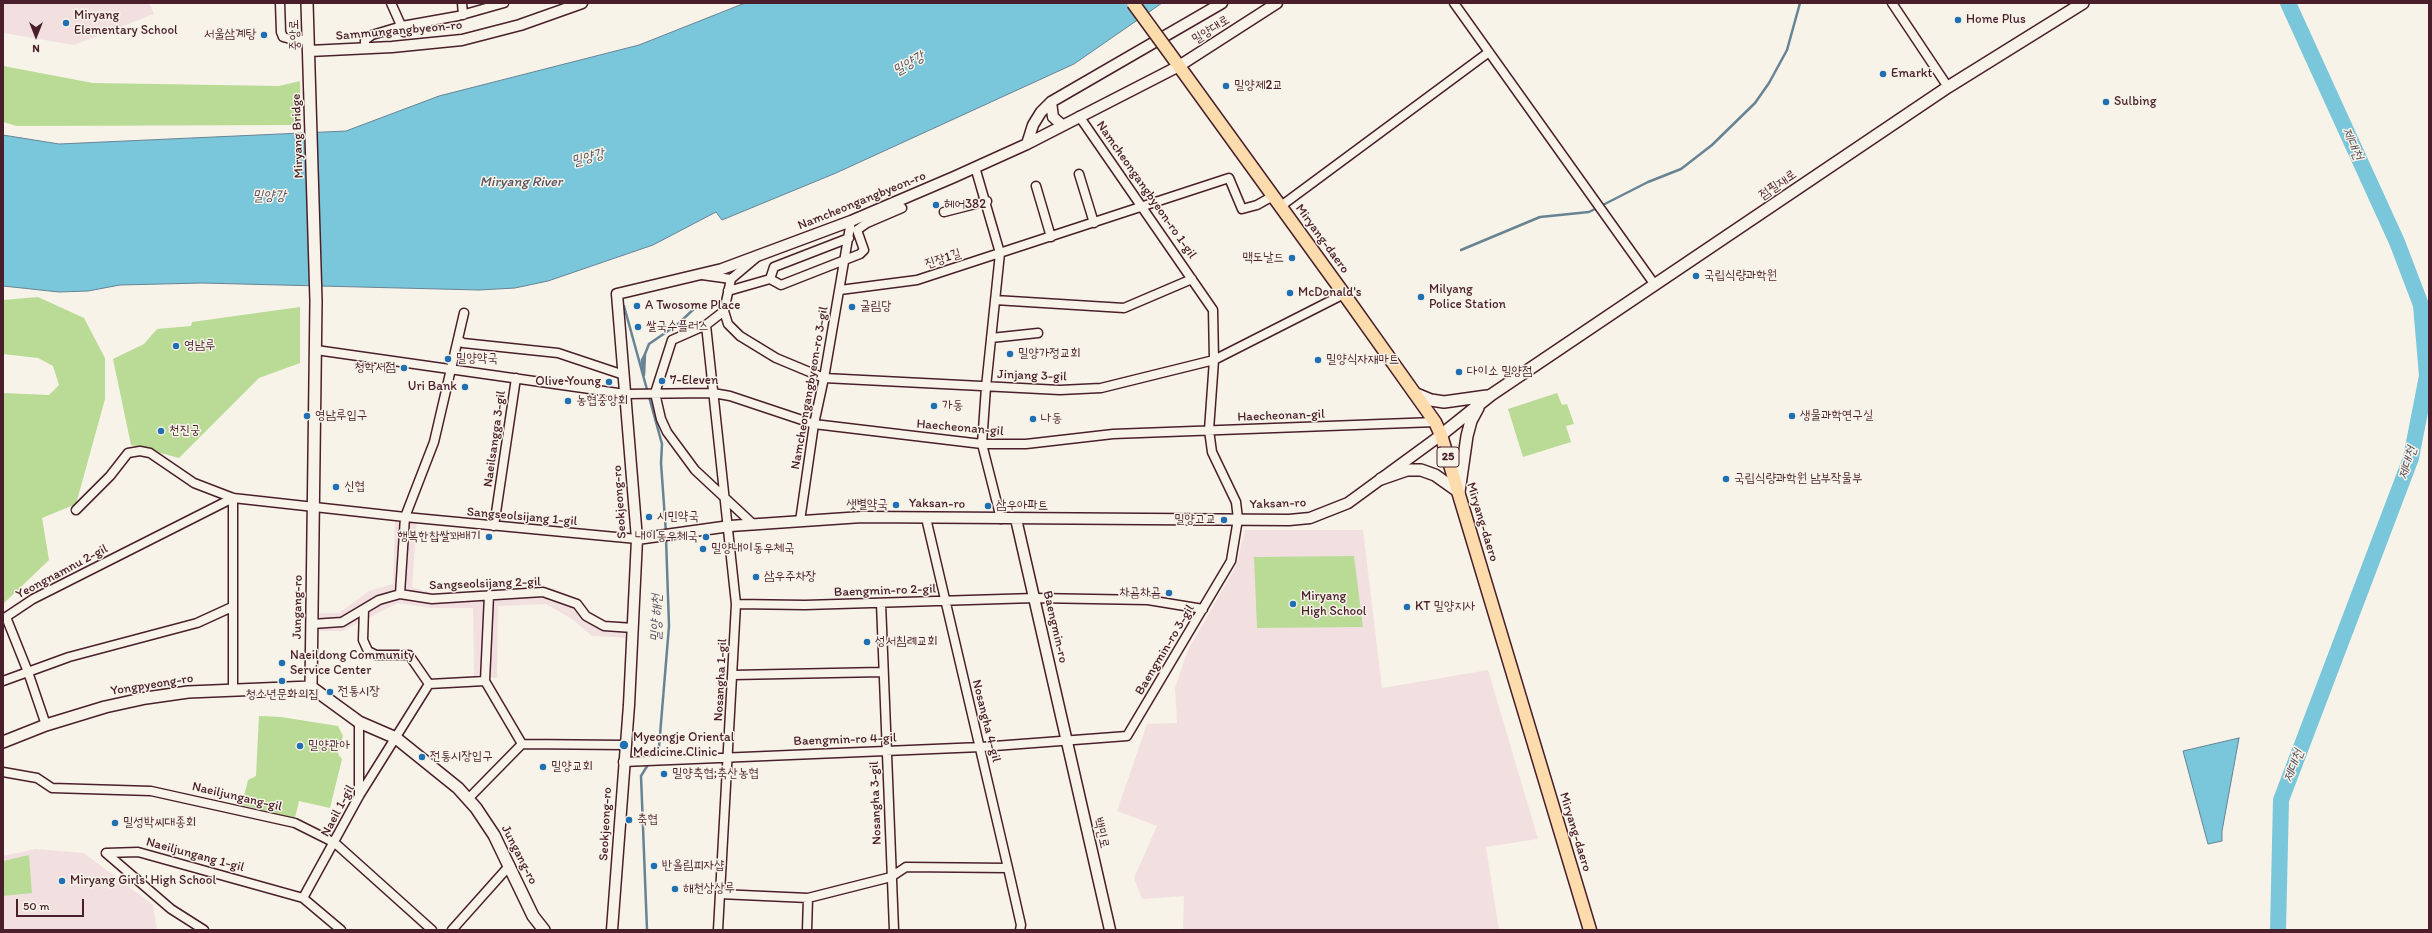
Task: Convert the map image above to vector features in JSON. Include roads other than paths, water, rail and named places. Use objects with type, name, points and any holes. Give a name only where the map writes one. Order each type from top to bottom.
[{"type":"main road","name":"중앙로","points":[[307,3],[310,65]]},
{"type":"main road","name":"Miryang-daero","points":[[1133,3],[1344,294],[1435,422],[1442,435],[1590,930]]},
{"type":"main road","name":"점필재로","points":[[1442,435],[1491,395],[1948,87],[2083,3]]},
{"type":"main road","name":"Miryang Bridge","points":[[310,65],[316,301]]},
{"type":"main road","name":"Jungang-ro","points":[[316,301],[315,508],[311,687],[359,722],[396,738],[468,799],[494,834],[533,916],[544,930]]},
{"type":"main road","name":"점필재로","points":[[1414,393],[1431,400],[1444,402],[1472,400],[1491,395]]},
{"type":"main road","name":"점필재로","points":[[1459,492],[1467,436],[1471,421],[1481,403]]},
{"type":"main road","name":"Yaksan-ro","points":[[1381,479],[1407,470],[1421,470],[1436,475],[1459,492]]},
{"type":"main road","name":"Yongpyeong-ro","points":[[3,742],[46,725],[105,707],[146,698],[188,692],[311,687]]},
{"type":"street","points":[[280,3],[281,32],[283,37],[294,40],[309,40]]},
{"type":"street","points":[[391,3],[403,29]]},
{"type":"street","points":[[462,3],[463,15]]},
{"type":"street","points":[[365,48],[365,40],[504,3]]},
{"type":"street","name":"Sammungangbyeon-ro","points":[[309,51],[462,40],[520,24],[582,3]]},
{"type":"street","points":[[1027,144],[1033,125],[1041,112],[1051,102],[1222,3]]},
{"type":"street","name":"밀양대로","points":[[1179,66],[1277,3]]},
{"type":"street","points":[[1454,3],[1655,285]]},
{"type":"street","points":[[1892,3],[1948,87]]},
{"type":"street","points":[[1281,206],[1489,52]]},
{"type":"street","name":"Namcheongangbyeon-ro","points":[[625,394],[617,294],[722,269],[851,221],[1027,144],[1179,66]]},
{"type":"street","points":[[1051,102],[1053,117],[1062,125]]},
{"type":"street","name":"Namcheongangbyeon-ro 1-gil","points":[[1079,116],[1213,310],[1214,360],[1209,430]]},
{"type":"street","points":[[975,167],[987,202],[1000,253],[986,387],[982,444],[1001,519]]},
{"type":"street","points":[[1079,174],[1094,223]]},
{"type":"street","name":"진장1길","points":[[840,290],[917,280],[1228,178],[1242,209],[1258,205],[1273,196]]},
{"type":"street","points":[[1036,186],[1051,237]]},
{"type":"street","points":[[944,212],[987,202]]},
{"type":"street","points":[[728,291],[770,279],[781,285],[860,254],[864,250],[857,230],[867,223],[902,208]]},
{"type":"street","name":"Namcheongangbyeon-ro 3-gil","points":[[800,521],[814,424],[846,260],[851,221]]},
{"type":"street","points":[[770,279],[774,267],[849,238]]},
{"type":"street","points":[[754,525],[695,470],[666,432],[661,419],[655,393],[672,340],[706,325],[724,311],[731,279],[746,268],[758,256]]},
{"type":"street","points":[[698,274],[731,279]]},
{"type":"street","name":"Namcheongangbyeon-ro 1-gil","points":[[995,300],[1124,308],[1192,279]]},
{"type":"street","name":"Jinjang 3-gil","points":[[724,311],[728,324],[740,336],[776,358],[824,378],[1060,390],[1101,388],[1214,360],[1344,294]]},
{"type":"street","points":[[400,594],[405,518],[434,442],[464,313]]},
{"type":"street","name":"Nosangha 1-gil","points":[[706,325],[730,526],[736,604],[729,758],[718,930]]},
{"type":"street","points":[[991,338],[1038,333]]},
{"type":"street","points":[[458,340],[463,343],[558,353],[624,375]]},
{"type":"street","points":[[316,350],[625,394]]},
{"type":"street","name":"Naeilsangga 3-gil","points":[[494,526],[516,378]]},
{"type":"street","name":"Haecheonan-gil","points":[[625,394],[713,393],[730,396],[814,424],[982,444],[1026,444],[1113,434],[1435,422]]},
{"type":"street","name":"Seokjeong-ro","points":[[614,927],[626,762],[624,744],[633,628],[637,539],[625,394]]},
{"type":"street","name":"Yaksan-ro","points":[[1209,430],[1212,452],[1236,502],[1238,519]]},
{"type":"street","name":"Yaksan-ro","points":[[637,539],[730,526],[862,517],[1289,520],[1310,518],[1348,503],[1442,435]]},
{"type":"street","name":"Sangseolsijang 1-gil","points":[[76,510],[110,476],[128,452],[140,451],[150,452],[194,483],[233,498],[405,518],[637,539]]},
{"type":"street","points":[[233,498],[233,690]]},
{"type":"street","name":"Yeongnamnu 2-gil","points":[[46,725],[28,672],[6,617],[33,599],[233,498]]},
{"type":"street","name":"Nosangha 4-gil","points":[[926,518],[1008,868],[1021,925],[1020,930]]},
{"type":"street","name":"Baengmin-ro","points":[[1016,519],[1067,741]]},
{"type":"street","name":"Baengmin-ro 3-gil","points":[[1067,741],[1127,736],[1231,561],[1238,519]]},
{"type":"street","name":"Sangseolsijang 2-gil","points":[[312,624],[342,622],[379,600],[400,594],[432,599],[543,592],[577,604],[586,616],[604,626],[633,628]]},
{"type":"street","points":[[489,595],[486,681],[522,744]]},
{"type":"street","name":"Baengmin-ro 2-gil","points":[[736,604],[881,603],[1035,598],[1148,600],[1203,609]]},
{"type":"street","name":"Nosangha 3-gil","points":[[881,603],[882,672],[894,930]]},
{"type":"street","points":[[3,681],[47,663],[97,648],[162,633],[197,623],[232,607]]},
{"type":"street","points":[[364,609],[363,640],[368,651],[376,655],[409,655],[429,684],[486,681]]},
{"type":"street","points":[[733,674],[882,672]]},
{"type":"street","name":"Naeil 1-gil","points":[[303,898],[335,843],[359,796],[429,684]]},
{"type":"street","points":[[359,722],[359,796]]},
{"type":"street","name":"Baengmin-ro 4-gil","points":[[626,762],[980,747],[1067,741]]},
{"type":"street","name":"백민로","points":[[1067,741],[1110,930]]},
{"type":"street","points":[[468,799],[522,744],[624,744]]},
{"type":"street","name":"Naeiljungang-gil","points":[[3,772],[37,778],[52,788],[151,791],[177,795],[294,823],[335,843],[432,930]]},
{"type":"street","name":"Naeiljungang 1-gil","points":[[204,930],[172,909],[106,852],[138,852],[303,898],[341,930]]},
{"type":"street","points":[[452,930],[510,865]]},
{"type":"street","points":[[720,894],[808,898],[891,877],[906,867],[1008,868]]},
{"type":"street","points":[[807,930],[808,898]]},
{"type":"water","name":"Miryang River","points":[[745,3],[1162,3],[1074,64],[836,173],[722,220],[716,212],[653,245],[548,281],[515,288],[479,290],[202,283],[120,285],[88,291],[59,292],[3,286],[3,135],[59,144],[346,131],[439,96],[639,45]]},
{"type":"water","points":[[2239,738],[2222,831],[2222,841],[2208,844],[2183,751]]},
{"type":"waterway","points":[[1461,250],[1540,217],[1589,212],[1648,182],[1681,169],[1712,145],[1755,103],[1769,83],[1787,50],[1800,3]]},
{"type":"waterway","name":"제대천","points":[[2278,930],[2281,800],[2411,458],[2427,376],[2421,305],[2397,242],[2288,3]]},
{"type":"waterway","name":"밀양 해천","points":[[645,354],[644,375],[642,360],[649,344],[678,324],[698,305]]},
{"type":"waterway","name":"밀양 해천","points":[[624,306],[662,444],[661,463],[666,533]]},
{"type":"waterway","name":"밀양 해천","points":[[652,759],[659,747],[669,626],[666,538]]},
{"type":"waterway","name":"밀양 해천","points":[[647,930],[641,776],[649,763]]},
{"type":"place","name":"Home Plus","points":[[1958,20]]},
{"type":"place","name":"Miryang Elementary School","points":[[66,23]]},
{"type":"place","name":"서울삼계탕","points":[[264,35]]},
{"type":"place","name":"Emarkt","points":[[1883,74]]},
{"type":"place","name":"밀양제2교","points":[[1226,86]]},
{"type":"place","name":"Sulbing","points":[[2106,102]]},
{"type":"place","name":"헤어382","points":[[936,205]]},
{"type":"place","name":"맥도날드","points":[[1292,258]]},
{"type":"place","name":"국립식량과학원","points":[[1696,276]]},
{"type":"place","name":"McDonald's","points":[[1290,293]]},
{"type":"place","name":"Milyang Police Station","points":[[1421,297]]},
{"type":"place","name":"A Twosome Place","points":[[637,306]]},
{"type":"place","name":"굴림당","points":[[852,307]]},
{"type":"place","name":"쌀국수플러스","points":[[638,327]]},
{"type":"place","name":"영남루","points":[[176,346]]},
{"type":"place","name":"밀양가정교회","points":[[1010,354]]},
{"type":"place","name":"밀양약국","points":[[448,359]]},
{"type":"place","name":"밀양식자재마트","points":[[1318,360]]},
{"type":"place","name":"청학서점","points":[[404,368]]},
{"type":"place","name":"다이소 밀양점","points":[[1459,372]]},
{"type":"place","name":"7-Eleven","points":[[662,381]]},
{"type":"place","name":"Olive Young","points":[[609,382]]},
{"type":"place","name":"Uri Bank","points":[[465,387]]},
{"type":"place","name":"농협중앙회","points":[[568,401]]},
{"type":"place","name":"가동","points":[[934,406]]},
{"type":"place","name":"영남루입구","points":[[307,416]]},
{"type":"place","name":"생물과학연구실","points":[[1792,416]]},
{"type":"place","name":"나동","points":[[1033,419]]},
{"type":"place","name":"천진궁","points":[[161,431]]},
{"type":"place","name":"국립식량과학원 남부작물부","points":[[1726,479]]},
{"type":"place","name":"신협","points":[[336,487]]},
{"type":"place","name":"샛별약국","points":[[896,505]]},
{"type":"place","name":"삼우아파트","points":[[988,506]]},
{"type":"place","name":"시민약국","points":[[649,517]]},
{"type":"place","name":"밀양고교","points":[[1224,520]]},
{"type":"place","name":"행복한찹쌀꽈배기","points":[[489,537]]},
{"type":"place","name":"내이동우체국","points":[[706,537]]},
{"type":"place","name":"밀양내이동우체국","points":[[703,549]]},
{"type":"place","name":"삼우주차장","points":[[756,577]]},
{"type":"place","name":"차곰차곰","points":[[1169,593]]},
{"type":"place","name":"Miryang High School","points":[[1293,604]]},
{"type":"place","name":"KT 밀양지사","points":[[1407,607]]},
{"type":"place","name":"성서침례교회","points":[[867,642]]},
{"type":"place","name":"Naeildong Community Service Center","points":[[282,663]]},
{"type":"place","name":"청소년문화의집","points":[[282,681]]},
{"type":"place","name":"전통시장","points":[[330,692]]},
{"type":"place","name":"Myeongje Oriental Medicine Clinic","points":[[624,745]]},
{"type":"place","name":"밀양관아","points":[[300,746]]},
{"type":"place","name":"전통시장입구","points":[[422,757]]},
{"type":"place","name":"밀양교회","points":[[543,767]]},
{"type":"place","name":"밀양축협;축산농협","points":[[664,774]]},
{"type":"place","name":"축협","points":[[629,820]]},
{"type":"place","name":"밀성박씨대종회","points":[[115,823]]},
{"type":"place","name":"반올림피자샵","points":[[654,866]]},
{"type":"place","name":"Miryang Girls' High School","points":[[62,881]]},
{"type":"place","name":"해천상상루","points":[[675,889]]},
{"type":"water label","name":"밀양강","points":[[909,64]]},
{"type":"water label","name":"밀양강","points":[[588,158]]},
{"type":"water label","name":"밀양강","points":[[269,196]]}]
